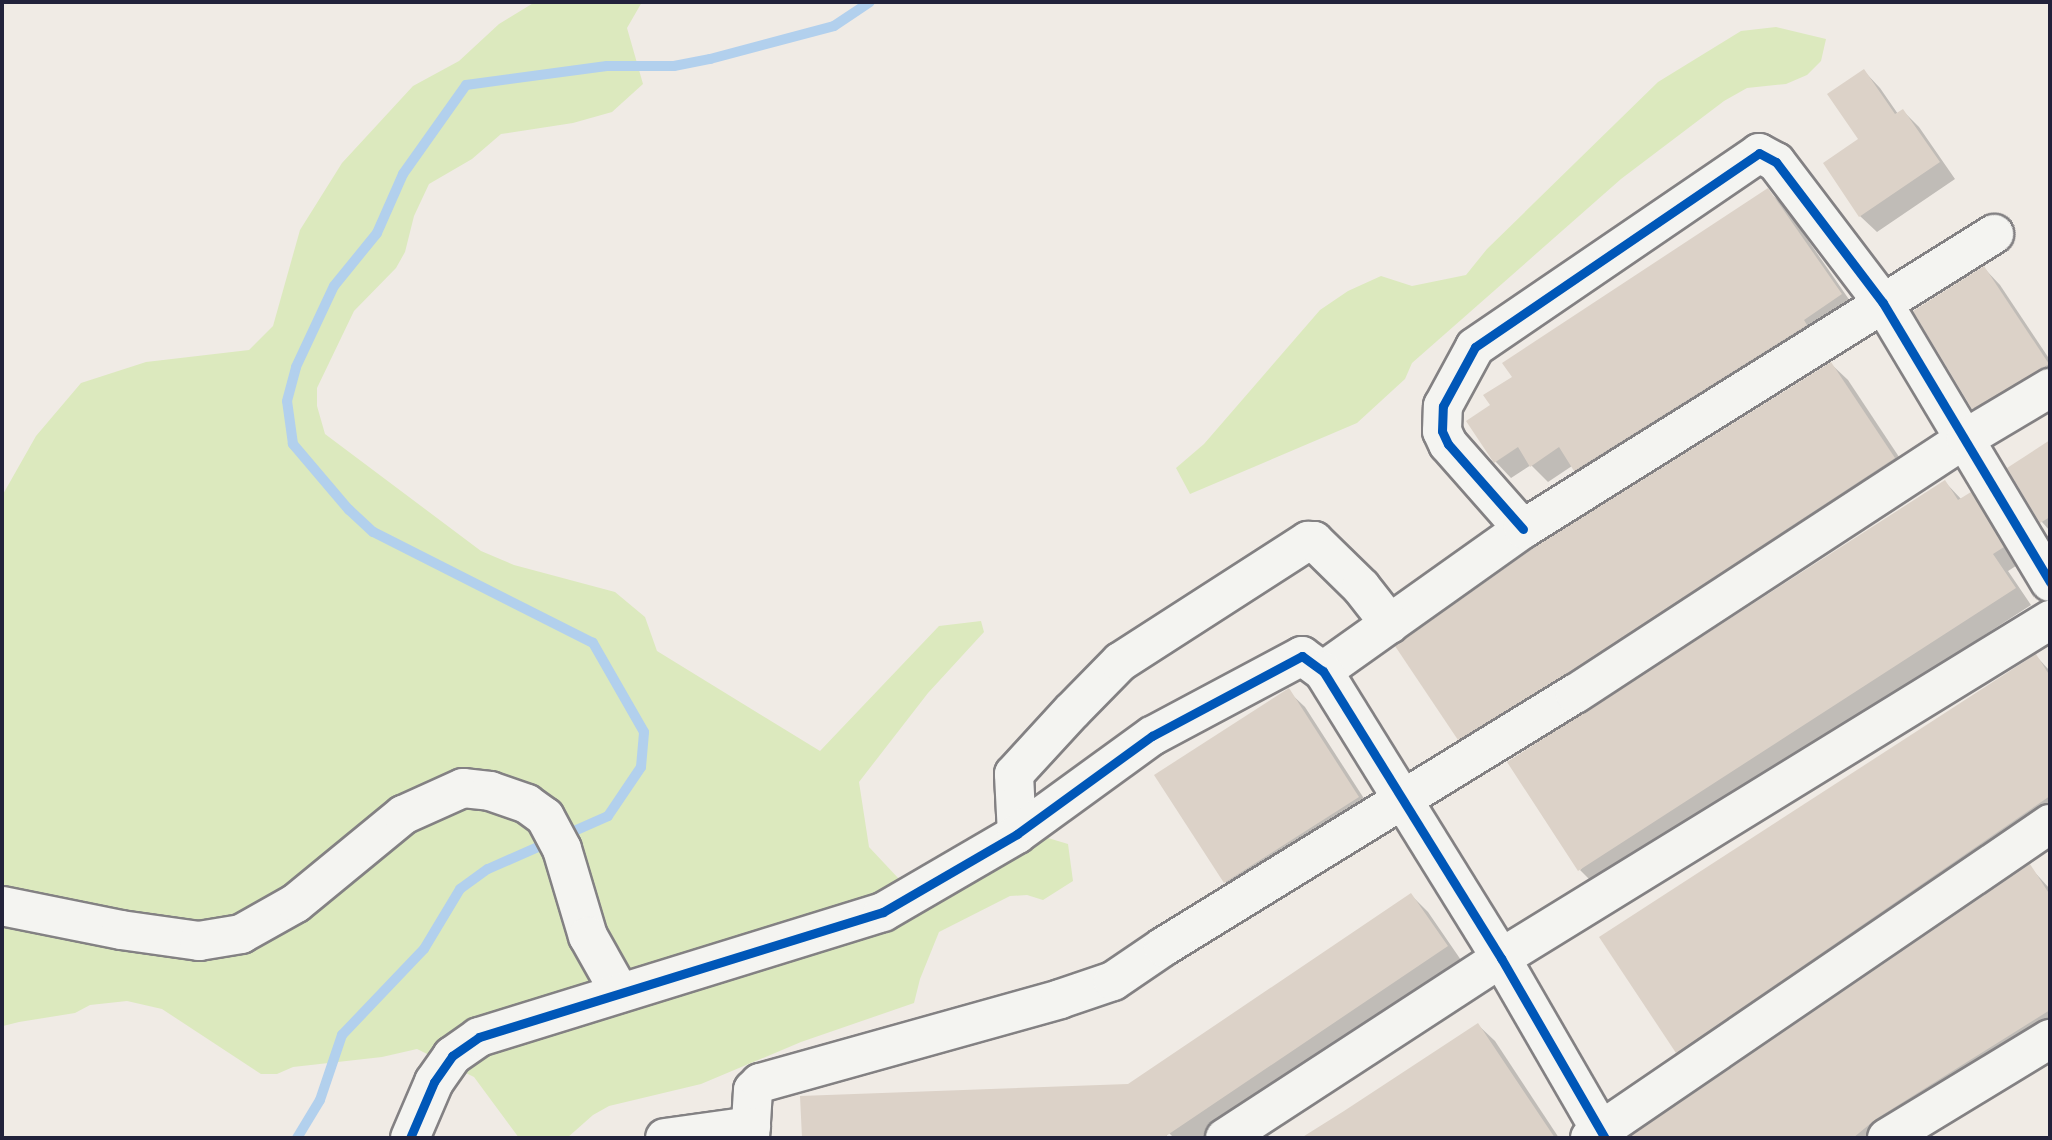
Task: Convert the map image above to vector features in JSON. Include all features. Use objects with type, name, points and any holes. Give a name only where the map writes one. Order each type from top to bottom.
[{"type":"street","points":[[1523,529],[1448,444],[1442,431],[1443,406],[1475,347],[1759,153],[1776,162],[1883,303],[2050,582]]},
{"type":"street","points":[[1323,671],[1523,529],[1994,234]]},
{"type":"street","points":[[665,1138],[750,1132],[753,1090],[760,1083],[1060,999],[1113,981],[1163,947],[1575,694],[1966,438],[2050,388]]},
{"type":"street","points":[[1017,834],[1014,774],[1120,662],[1308,541],[1314,541],[1361,587],[1390,624]]},
{"type":"street","points":[[1225,1138],[1501,958],[2050,620]]},
{"type":"street","points":[[410,1138],[434,1082],[452,1056],[479,1037],[883,912],[1017,834],[1152,736],[1302,656],[1323,671],[1404,800],[1501,958],[1598,1136],[2050,824]]},
{"type":"street","points":[[2,906],[121,930],[199,941],[241,934],[285,909],[403,815],[463,788],[490,791],[527,804],[553,833],[588,936],[620,993]]},
{"type":"street","points":[[1887,1138],[2050,1039]]},
{"type":"green space","points":[[535,2],[642,2],[627,28],[643,84],[612,112],[573,123],[501,134],[472,159],[429,184],[414,216],[405,252],[396,268],[354,311],[317,388],[317,406],[325,434],[481,551],[514,565],[615,592],[645,617],[657,651],[820,751],[939,626],[981,621],[984,632],[928,693],[859,782],[869,847],[899,879],[984,870],[999,859],[1048,838],[1068,844],[1073,881],[1043,900],[1027,895],[1010,896],[939,932],[920,979],[914,1003],[801,1042],[701,1084],[609,1106],[593,1115],[567,1138],[519,1138],[474,1077],[417,1049],[382,1057],[293,1067],[277,1074],[261,1074],[162,1009],[127,1001],[90,1005],[75,1013],[19,1022],[3,1026],[2,1030],[2,496],[36,436],[81,383],[146,362],[249,350],[273,326],[300,230],[342,163],[413,86],[459,61],[499,24]]},
{"type":"green space","points":[[1776,27],[1826,39],[1821,61],[1807,75],[1786,84],[1747,88],[1724,101],[1621,179],[1412,363],[1405,379],[1357,423],[1190,494],[1176,468],[1204,444],[1320,310],[1348,291],[1381,276],[1412,286],[1466,275],[1487,249],[1658,82],[1741,31]]},
{"type":"building","points":[[1864,69],[1895,114],[1903,109],[1940,162],[1859,217],[1823,163],[1858,139],[1827,94]]},
{"type":"building","points":[[1768,188],[1842,294],[1804,320],[1807,325],[1574,471],[1559,447],[1530,467],[1518,447],[1494,463],[1466,421],[1490,405],[1483,395],[1512,377],[1502,363]]},
{"type":"building","points":[[1984,266],[2049,364],[1972,409],[1913,311]]},
{"type":"building","points":[[1831,362],[1895,458],[1563,676],[1458,740],[1395,646],[1535,547]]},
{"type":"building","points":[[2050,440],[2050,517],[2040,523],[2007,468]]},
{"type":"building","points":[[1945,480],[1958,500],[1971,492],[2004,547],[1993,554],[2016,588],[1578,871],[1507,762]]},
{"type":"building","points":[[2036,654],[2050,676],[2050,796],[1676,1053],[1599,937]]},
{"type":"building","points":[[1289,688],[1359,797],[1224,883],[1154,775]]},
{"type":"building","points":[[2030,864],[2050,895],[2050,1010],[1876,1119],[1853,1138],[1628,1138]]},
{"type":"building","points":[[1411,893],[1448,946],[1163,1138],[802,1138],[800,1096],[1128,1084]]},
{"type":"building","points":[[1478,1023],[1555,1138],[1301,1138],[1344,1111]]},
{"type":"waterway","points":[[297,1138],[320,1100],[342,1035],[424,949],[460,889],[488,869],[608,816],[641,767],[644,732],[593,643],[373,532],[349,510],[293,444],[287,401],[296,367],[334,286],[377,233],[403,174],[466,85],[607,66],[674,66],[710,59],[834,26],[870,2]]},
{"type":"cycle path","points":[[1523,529],[1448,444],[1442,431],[1443,406],[1475,347],[1759,153],[1776,162],[1883,303],[2050,582]]},
{"type":"cycle path","points":[[410,1138],[434,1082],[452,1056],[479,1037],[883,912],[1017,834],[1152,736],[1302,656],[1323,671],[1501,958],[1605,1138]]}]
